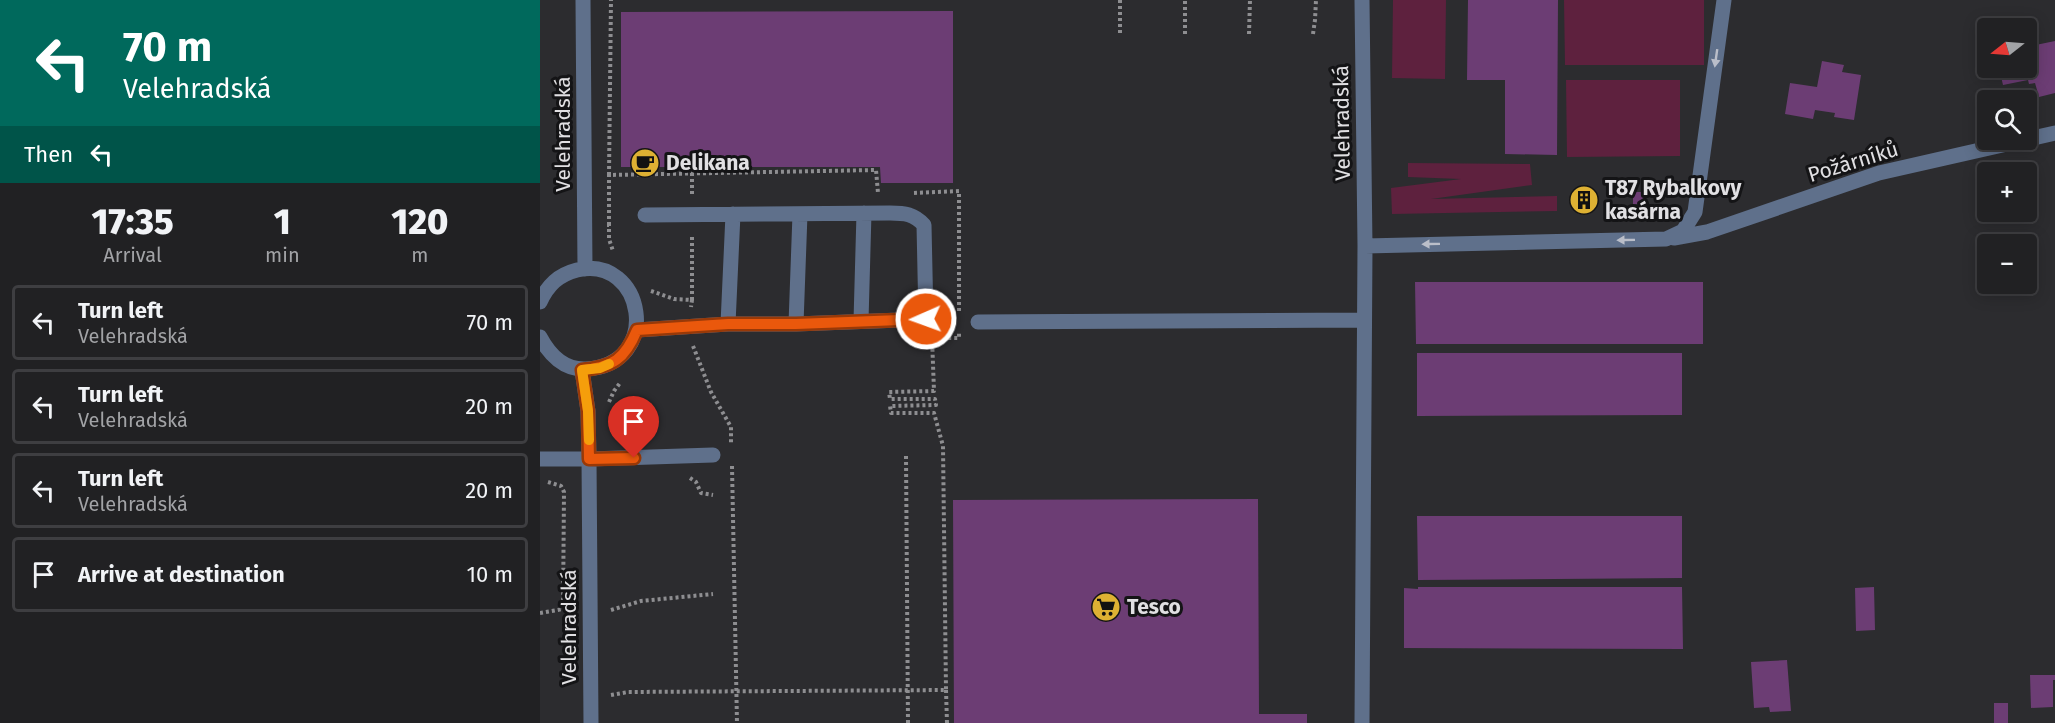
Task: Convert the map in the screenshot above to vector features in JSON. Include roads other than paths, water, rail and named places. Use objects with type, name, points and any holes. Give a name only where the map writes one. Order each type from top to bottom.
[{"type":"street","name":"Velehradská","points":[[583,0],[585,268]]},
{"type":"street","name":"Velehradská","points":[[1362,0],[1365,246],[1362,723]]},
{"type":"street","points":[[1666,239],[1683,231],[1695,212],[1724,0]]},
{"type":"street","name":"Požárníků","points":[[1365,246],[1666,239],[1707,232],[1879,173],[2055,133]]},
{"type":"street","points":[[796,324],[800,213]]},
{"type":"street","points":[[861,321],[864,213]]},
{"type":"street","points":[[637,330],[728,324],[926,319],[924,225],[916,217],[904,213],[645,215]]},
{"type":"street","points":[[728,324],[732,214]]},
{"type":"street","points":[[540,302],[550,284],[566,273],[585,268],[603,271],[619,280],[631,294],[637,312],[637,330],[630,347],[617,360],[600,368],[582,370],[564,364],[550,353],[540,337]]},
{"type":"street","points":[[978,322],[1364,320]]},
{"type":"street","name":"Velehradská","points":[[582,370],[588,411],[597,611],[591,723]]},
{"type":"street","points":[[540,459],[713,455]]},
{"type":"place","name":"Delikana","points":[[645,163]]},
{"type":"place","name":"T87 Rybalkovy kasárna","points":[[1584,200]]},
{"type":"place","name":"Tesco","points":[[1106,607]]}]
